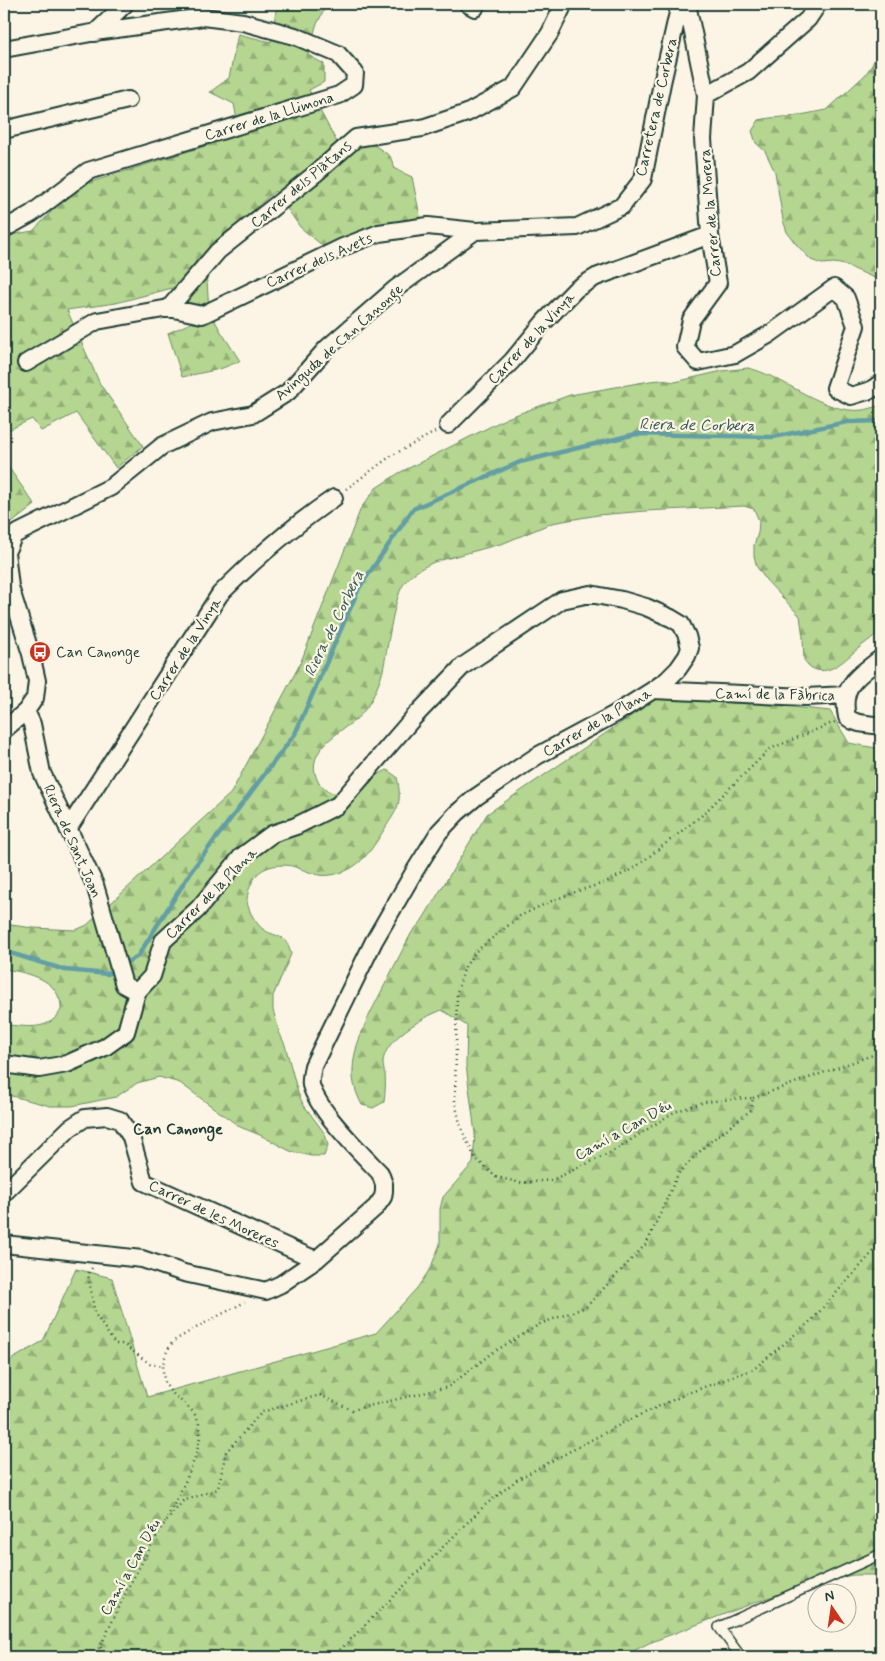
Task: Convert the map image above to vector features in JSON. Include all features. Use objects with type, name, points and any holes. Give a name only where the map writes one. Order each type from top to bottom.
[{"type":"street","points":[[95,33],[125,4]]},
{"type":"street","name":"Carrer dels Plàtans","points":[[169,308],[218,251],[315,174],[356,138],[422,128],[467,113],[514,88],[554,27],[562,4]]},
{"type":"street","name":"Carretera de Corbera","points":[[475,231],[577,227],[622,206],[643,178],[680,4]]},
{"type":"street","name":"Carrer de la Morera","points":[[687,4],[706,95],[703,139],[710,235],[718,283],[691,320],[685,347],[698,362],[734,354],[770,334],[834,288],[846,298],[856,326],[840,368],[835,388],[851,396],[871,390],[881,383]]},
{"type":"street","points":[[706,95],[748,72],[808,20],[818,4]]},
{"type":"street","name":"Carrer de la Llimona","points":[[4,49],[203,17],[243,22],[294,36],[338,54],[355,73],[354,85],[340,95],[88,171],[31,214],[4,229]]},
{"type":"street","points":[[4,130],[128,100]]},
{"type":"street","name":"Carrer dels Avets","points":[[169,308],[202,315],[343,247],[380,233],[428,226],[475,231]]},
{"type":"street","name":"Avinguda de Can Canonge","points":[[5,731],[26,711],[35,698],[37,681],[31,654],[10,587],[6,552],[14,535],[111,487],[162,446],[212,422],[253,414],[288,392],[327,348],[395,290],[475,231]]},
{"type":"street","name":"Carrer de la Vinya","points":[[448,425],[512,362],[544,322],[576,289],[596,277],[710,235]]},
{"type":"street","points":[[26,363],[97,321],[169,308]]},
{"type":"street","name":"Carrer de la Vinya","points":[[68,829],[220,594],[246,568],[311,514],[334,498]]},
{"type":"street","name":"Carrer de la Plana","points":[[4,1064],[39,1069],[67,1064],[104,1047],[126,1032],[131,988],[152,976],[163,941],[198,909],[242,857],[272,834],[296,826],[338,805],[414,717],[463,666],[562,600],[590,594],[622,600],[646,607],[681,624],[690,648],[678,669],[653,690],[615,714],[537,756],[476,797],[439,832],[414,872],[374,941],[313,1066],[311,1084],[317,1099],[330,1118],[380,1173],[384,1184],[383,1197],[376,1207],[316,1260],[281,1284],[266,1291]]},
{"type":"street","name":"Camí de la Fàbrica","points":[[653,690],[806,697],[846,694],[852,683],[881,658]]},
{"type":"street","points":[[846,694],[847,717],[859,723],[881,726]]},
{"type":"street","name":"Riera de Sant Joan","points":[[26,711],[32,724],[42,773],[95,885],[118,961],[131,988]]},
{"type":"street","name":"Carrer de les Moreres","points":[[4,1193],[70,1128],[85,1118],[107,1116],[120,1120],[131,1137],[144,1182],[316,1260]]},
{"type":"street","points":[[4,1244],[142,1259],[184,1273],[266,1291]]},
{"type":"lane","points":[[741,1657],[719,1627],[881,1554]]},
{"type":"path","points":[[334,498],[391,456],[448,425]]},
{"type":"path","name":"Camí a Can Déu","points":[[93,1657],[161,1528],[183,1501],[218,1489],[226,1452],[262,1412],[320,1396],[352,1410],[448,1387],[492,1353],[540,1324],[586,1308],[647,1243],[678,1174],[706,1146],[750,1110],[753,1098],[705,1102],[674,1112],[612,1152],[552,1180],[522,1184],[496,1176],[475,1158],[461,1128],[455,1102],[457,992],[465,967],[475,952],[520,916],[549,902],[604,883],[633,869],[701,816],[770,749],[847,717]]},
{"type":"path","points":[[753,1098],[881,1052]]},
{"type":"path","points":[[333,1657],[476,1513],[518,1478],[623,1423],[688,1392],[754,1369],[812,1320],[881,1244]]},
{"type":"path","points":[[100,1255],[88,1274],[95,1314],[99,1322],[115,1344],[123,1344],[150,1364],[163,1366]]},
{"type":"path","points":[[161,1528],[183,1487],[197,1449],[200,1431],[197,1416],[168,1388],[163,1366],[166,1355],[174,1342],[266,1291]]},
{"type":"path","points":[[100,1645],[101,1657]]},
{"type":"green space","points":[[277,4],[327,4],[316,26],[308,55],[324,64],[324,82],[309,90],[341,150],[373,144],[390,156],[395,169],[412,177],[421,221],[369,230],[324,247],[300,227],[275,191],[195,262],[207,281],[209,310],[240,361],[220,369],[182,377],[168,333],[193,322],[176,287],[116,303],[67,310],[100,384],[143,446],[116,468],[76,413],[41,431],[32,419],[4,432],[4,236],[33,231],[75,187],[240,135],[234,104],[210,92],[229,78],[238,34],[271,42]]},
{"type":"green space","points":[[878,4],[881,4],[881,281],[845,265],[834,263],[822,264],[811,260],[795,243],[787,232],[783,220],[775,172],[765,151],[756,143],[752,131],[759,120],[827,110],[865,75],[877,54]]},
{"type":"green space","points":[[748,368],[764,373],[831,406],[848,410],[865,410],[881,404],[881,630],[835,667],[823,671],[810,667],[804,660],[800,616],[766,580],[757,567],[754,545],[759,521],[754,509],[744,506],[598,515],[552,523],[504,543],[434,562],[426,566],[412,575],[402,587],[392,621],[383,671],[372,699],[358,718],[323,746],[315,763],[315,773],[323,788],[342,794],[361,789],[368,785],[378,774],[387,770],[397,777],[399,787],[399,801],[395,812],[367,854],[348,870],[331,875],[322,875],[292,866],[273,866],[257,874],[251,884],[248,895],[249,909],[258,924],[267,932],[282,938],[290,950],[291,954],[273,996],[273,1010],[298,1093],[303,1104],[325,1134],[328,1145],[324,1156],[311,1156],[290,1151],[240,1127],[180,1083],[159,1077],[137,1083],[116,1097],[72,1106],[50,1106],[4,1094],[4,1025],[43,1025],[55,1018],[61,1010],[61,1004],[55,991],[44,980],[4,969],[4,924],[33,928],[76,930],[87,925],[231,793],[300,664],[361,508],[376,488],[399,473],[507,418],[570,395],[650,381],[675,382],[722,371]]},
{"type":"green space","points":[[4,461],[35,505],[4,529]]},
{"type":"green space","points":[[659,697],[709,697],[731,703],[756,703],[830,711],[849,743],[881,749],[881,1575],[854,1575],[808,1584],[649,1643],[622,1657],[4,1657],[4,1364],[43,1341],[76,1269],[112,1278],[147,1397],[376,1333],[417,1288],[431,1267],[440,1244],[440,1209],[443,1197],[473,1163],[475,1133],[466,1065],[467,1026],[442,1010],[405,1030],[385,1054],[383,1063],[385,1074],[384,1102],[373,1108],[362,1105],[356,1092],[353,1078],[354,1059],[359,1039],[367,1020],[412,932],[421,922],[487,814]]},
{"type":"waterway","name":"Riera de Corbera","points":[[881,127],[876,155],[881,171]]},
{"type":"waterway","name":"Riera de Corbera","points":[[122,965],[138,956],[192,870],[295,734],[359,588],[413,509],[520,462],[636,434],[773,437],[847,422],[881,421]]},
{"type":"waterway","name":"Riera de Corbera","points":[[4,951],[65,970],[108,974],[115,969]]},
{"type":"place","name":"Can Canonge","points":[[40,652]]},
{"type":"district","name":"Can Canonge","points":[[178,1128]]}]
